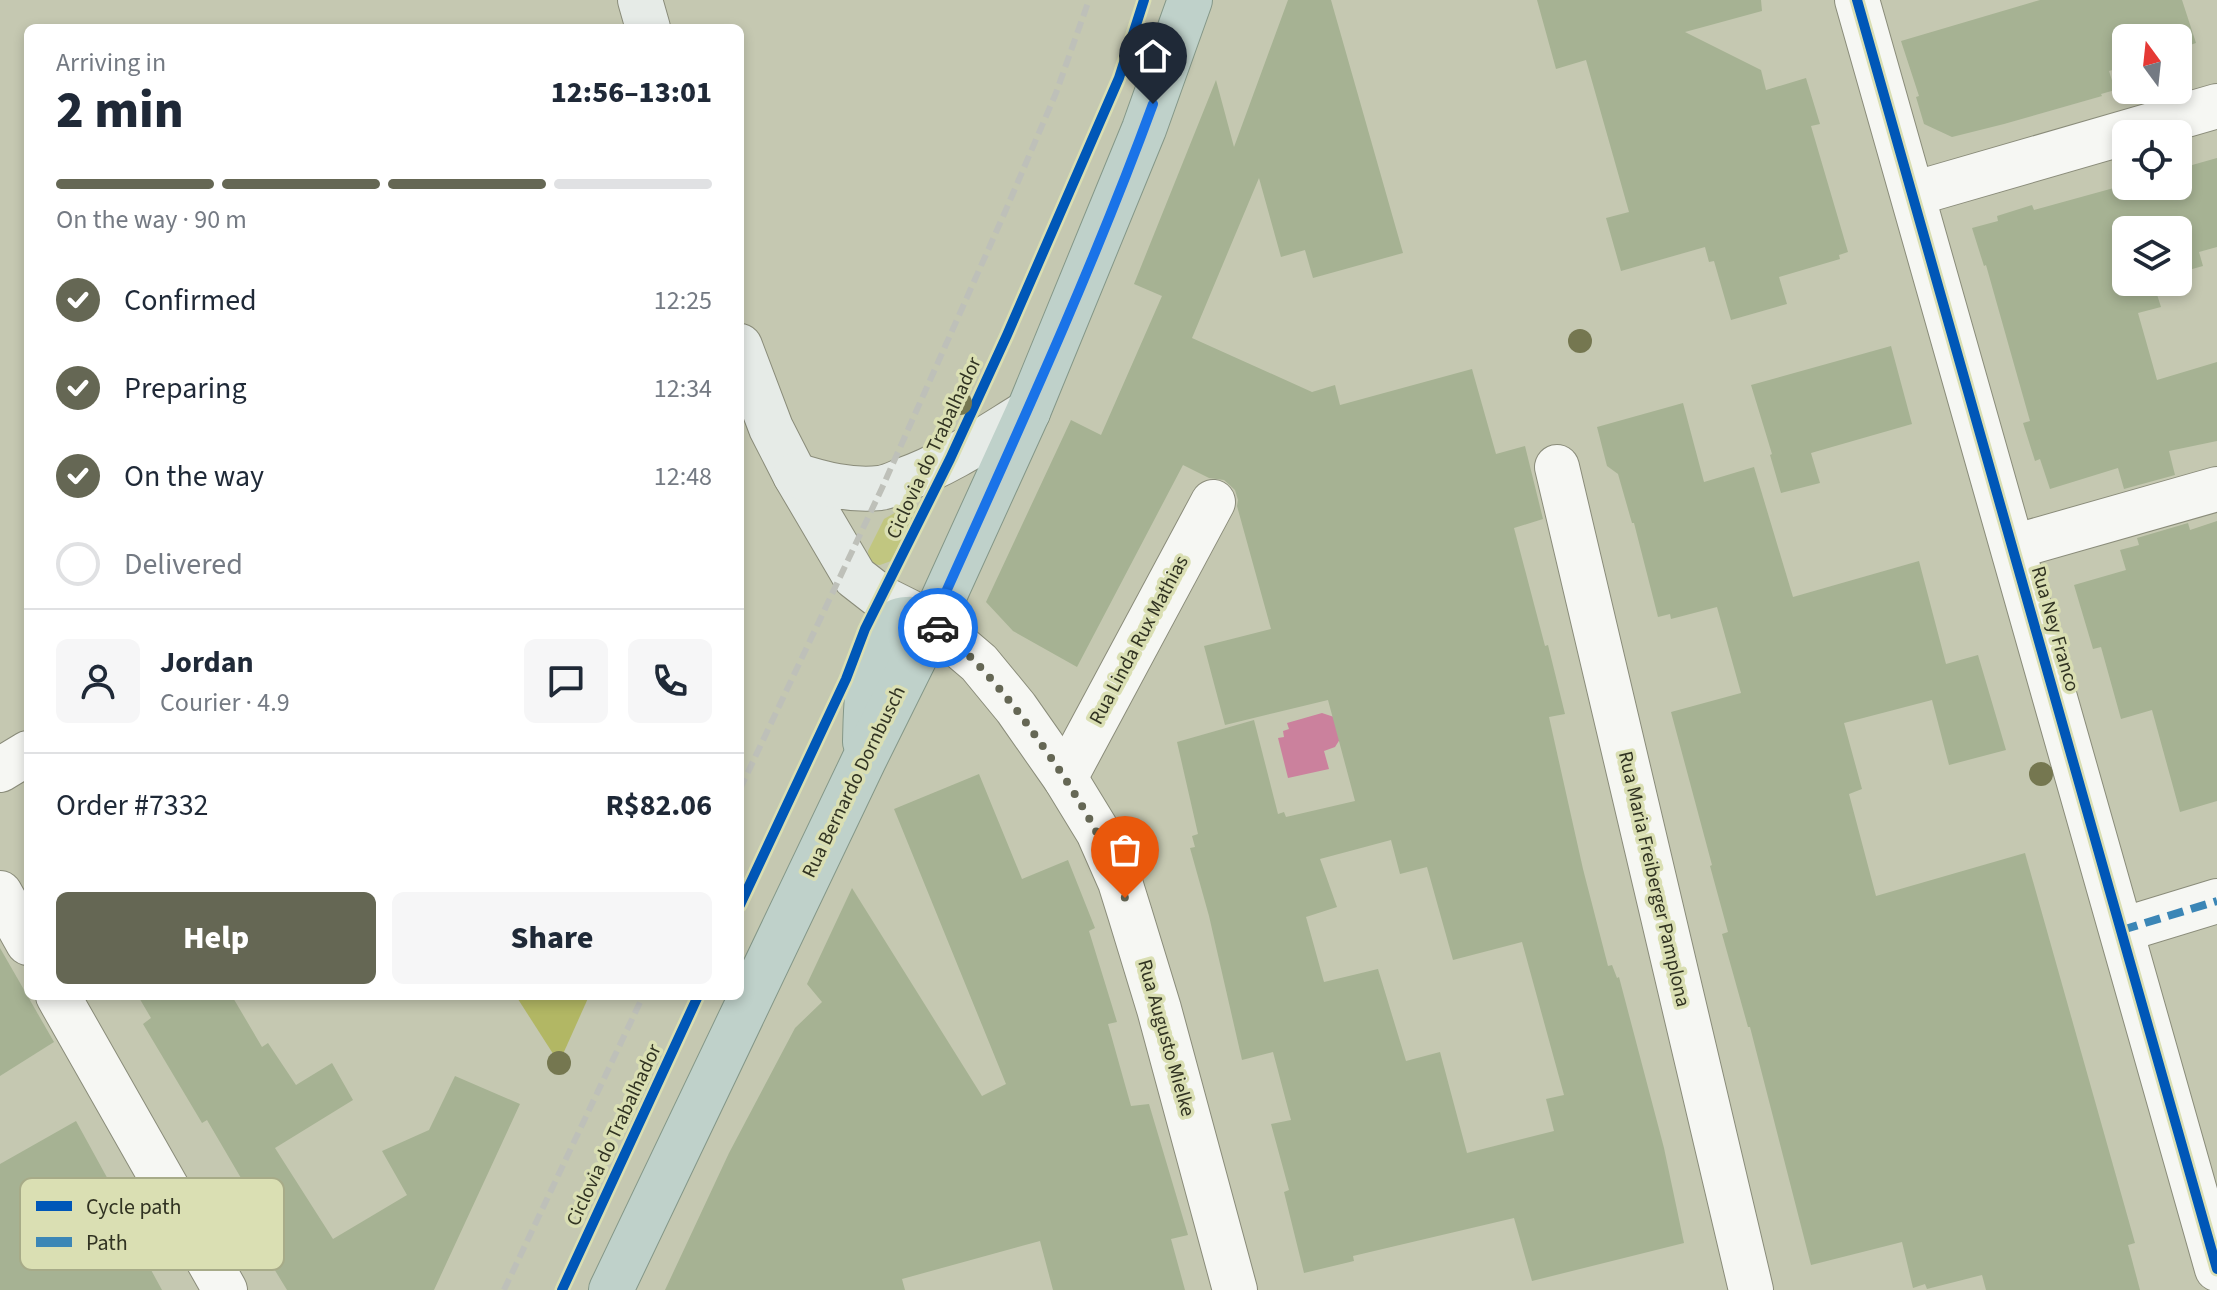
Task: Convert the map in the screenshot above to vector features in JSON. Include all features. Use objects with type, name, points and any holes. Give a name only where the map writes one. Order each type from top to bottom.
[{"type":"highway","name":"Rua Bernardo Dornbusch","points":[[611,1290],[932,623],[1028,412],[1144,129],[1190,0]]},
{"type":"highway","points":[[864,760],[870,668],[878,645],[893,624],[905,619],[932,623]]},
{"type":"street","points":[[640,0],[647,24]]},
{"type":"street","name":"Rua Ney Franco","points":[[1857,0],[2217,1269]]},
{"type":"street","points":[[1913,194],[2217,106]]},
{"type":"street","name":"Rua Augusto Mielke","points":[[744,357],[771,428],[855,577],[882,598],[932,623],[979,663],[1016,708],[1098,832],[1123,893],[1163,1024],[1235,1290]]},
{"type":"street","points":[[795,475],[825,485],[882,488],[950,459],[1028,412]]},
{"type":"street","name":"Rua Maria Freiberger Pamplona","points":[[1557,467],[1751,1290]]},
{"type":"street","points":[[2013,547],[2217,489]]},
{"type":"street","name":"Rua Linda Rux Mathias","points":[[1065,778],[1213,502]]},
{"type":"street","points":[[855,577],[870,668]]},
{"type":"street","points":[[0,770],[24,755]]},
{"type":"street","points":[[0,893],[24,936]]},
{"type":"street","points":[[2122,930],[2217,901]]},
{"type":"street","points":[[60,1000],[161,1178]]},
{"type":"street","points":[[214,1270],[225,1290]]},
{"type":"green space","points":[[914,502],[917,507],[891,561],[872,564],[868,551],[884,519]]},
{"type":"green space","points":[[519,1000],[587,1000],[559,1063]]},
{"type":"shaded area","points":[[1322,713],[1334,717],[1342,736],[1335,747],[1324,751],[1329,769],[1288,778],[1278,738],[1284,737],[1283,731],[1289,729],[1287,723]]},
{"type":"building","points":[[1288,0],[1331,0],[1403,253],[1313,278],[1305,250],[1281,257],[1259,178],[1192,338],[1312,392],[1335,385],[1340,405],[1472,369],[1496,454],[1525,446],[1543,519],[1514,528],[1565,714],[1549,717],[1583,869],[1608,966],[1612,965],[1619,977],[1664,1148],[1684,1243],[1532,1281],[1514,1218],[1353,1256],[1354,1261],[1304,1273],[1284,1192],[1289,1190],[1271,1124],[1291,1120],[1273,1052],[1242,1060],[1190,848],[1195,847],[1192,836],[1198,834],[1177,742],[1254,720],[1278,814],[1284,812],[1286,817],[1355,801],[1328,700],[1225,725],[1204,646],[1271,629],[1235,490],[1224,480],[1209,478],[1183,465],[1077,667],[1013,631],[986,602],[1071,420],[1101,435],[1162,296],[1134,284],[1216,80],[1234,147]],"holes":[[[1391,840],[1400,874],[1427,867],[1453,960],[1522,942],[1564,1095],[1546,1099],[1554,1131],[1467,1153],[1440,1052],[1406,1061],[1378,969],[1324,982],[1306,917],[1337,907],[1320,859]]]},
{"type":"building","points":[[1537,0],[1761,0],[1762,11],[1685,32],[1761,70],[1766,90],[1806,78],[1820,124],[1811,126],[1848,252],[1839,255],[1840,259],[1779,277],[1787,304],[1731,320],[1714,261],[1709,262],[1705,247],[1621,271],[1606,218],[1629,212],[1586,60],[1556,69]]},
{"type":"building","points":[[2040,0],[2182,0],[2190,24],[2112,24],[2112,70],[2109,71],[2112,91],[1952,137],[1924,124],[1916,97],[1919,96],[1901,41]]},
{"type":"building","points":[[2217,158],[2217,247],[2199,252],[2203,266],[2192,269],[2192,216],[2112,216],[2112,296],[2157,296],[2161,307],[2138,313],[2157,380],[2217,362],[2217,441],[2169,451],[2175,475],[2124,489],[2118,468],[2050,489],[2040,459],[2035,461],[2023,423],[2030,421],[1986,265],[1972,228],[1998,221],[1997,216],[2032,205],[2034,210],[2112,188],[2112,200],[2192,200],[2192,165]]},
{"type":"building","points":[[1891,346],[1912,424],[1811,453],[1820,483],[1781,493],[1751,385]]},
{"type":"building","points":[[1683,403],[1704,482],[1754,467],[1793,597],[1919,561],[1946,664],[1978,655],[2006,750],[1949,765],[1932,700],[1844,723],[1862,789],[1849,794],[1876,896],[2025,853],[2135,1243],[2128,1245],[2140,1290],[1986,1290],[1982,1275],[1927,1289],[1925,1284],[1913,1288],[1902,1242],[1811,1265],[1750,1027],[1722,934],[1728,932],[1671,712],[1741,693],[1717,607],[1671,619],[1670,614],[1658,617],[1634,523],[1618,474],[1607,466],[1597,427]]},
{"type":"building","points":[[2217,521],[2217,801],[2180,812],[2152,710],[2121,719],[2101,647],[2093,649],[2074,585],[2126,570],[2120,550],[2139,545],[2137,538],[2188,523],[2190,530]]},
{"type":"building","points":[[979,774],[1022,879],[1068,860],[1095,928],[1089,931],[1117,1022],[1108,1024],[1131,1106],[1149,1104],[1188,1235],[1171,1239],[1185,1290],[1053,1290],[1040,1241],[902,1279],[905,1290],[665,1290],[729,1153],[795,1028],[822,1002],[807,984],[852,888],[982,1096],[1006,1084],[894,809]]},
{"type":"building","points":[[0,948],[24,990],[24,1000],[30,1000],[54,1042],[0,1076]]},
{"type":"building","points":[[140,1000],[234,1000],[262,1047],[268,1043],[296,1085],[332,1063],[353,1100],[275,1148],[333,1239],[407,1195],[382,1151],[429,1130],[455,1076],[520,1104],[434,1290],[287,1290],[275,1270],[284,1270],[284,1178],[241,1178],[207,1120],[202,1123],[143,1024],[151,1018]]},
{"type":"building","points":[[76,1121],[107,1178],[20,1178],[20,1270],[151,1270],[162,1290],[0,1290],[0,1164]]},
{"type":"railway","points":[[744,781],[882,488],[1005,212],[1056,93],[1089,0]]},
{"type":"railway","points":[[504,1290],[641,1000]]},
{"type":"marked path","points":[[2122,930],[2217,901]]},
{"type":"cycle path","name":"Ciclovia do Trabalhador","points":[[744,896],[846,679],[865,629],[950,459],[1007,335],[1119,78],[1144,0]]},
{"type":"cycle path","points":[[1857,0],[2217,1269]]},
{"type":"cycle path","name":"Ciclovia do Trabalhador","points":[[562,1290],[696,1000]]},
{"type":"way so far","points":[[938,628],[979,663],[1016,708],[1065,778],[1098,832],[1125,898]]},
{"type":"route","points":[[938,628],[932,623],[1028,412],[1085,278],[1153,104]]}]
